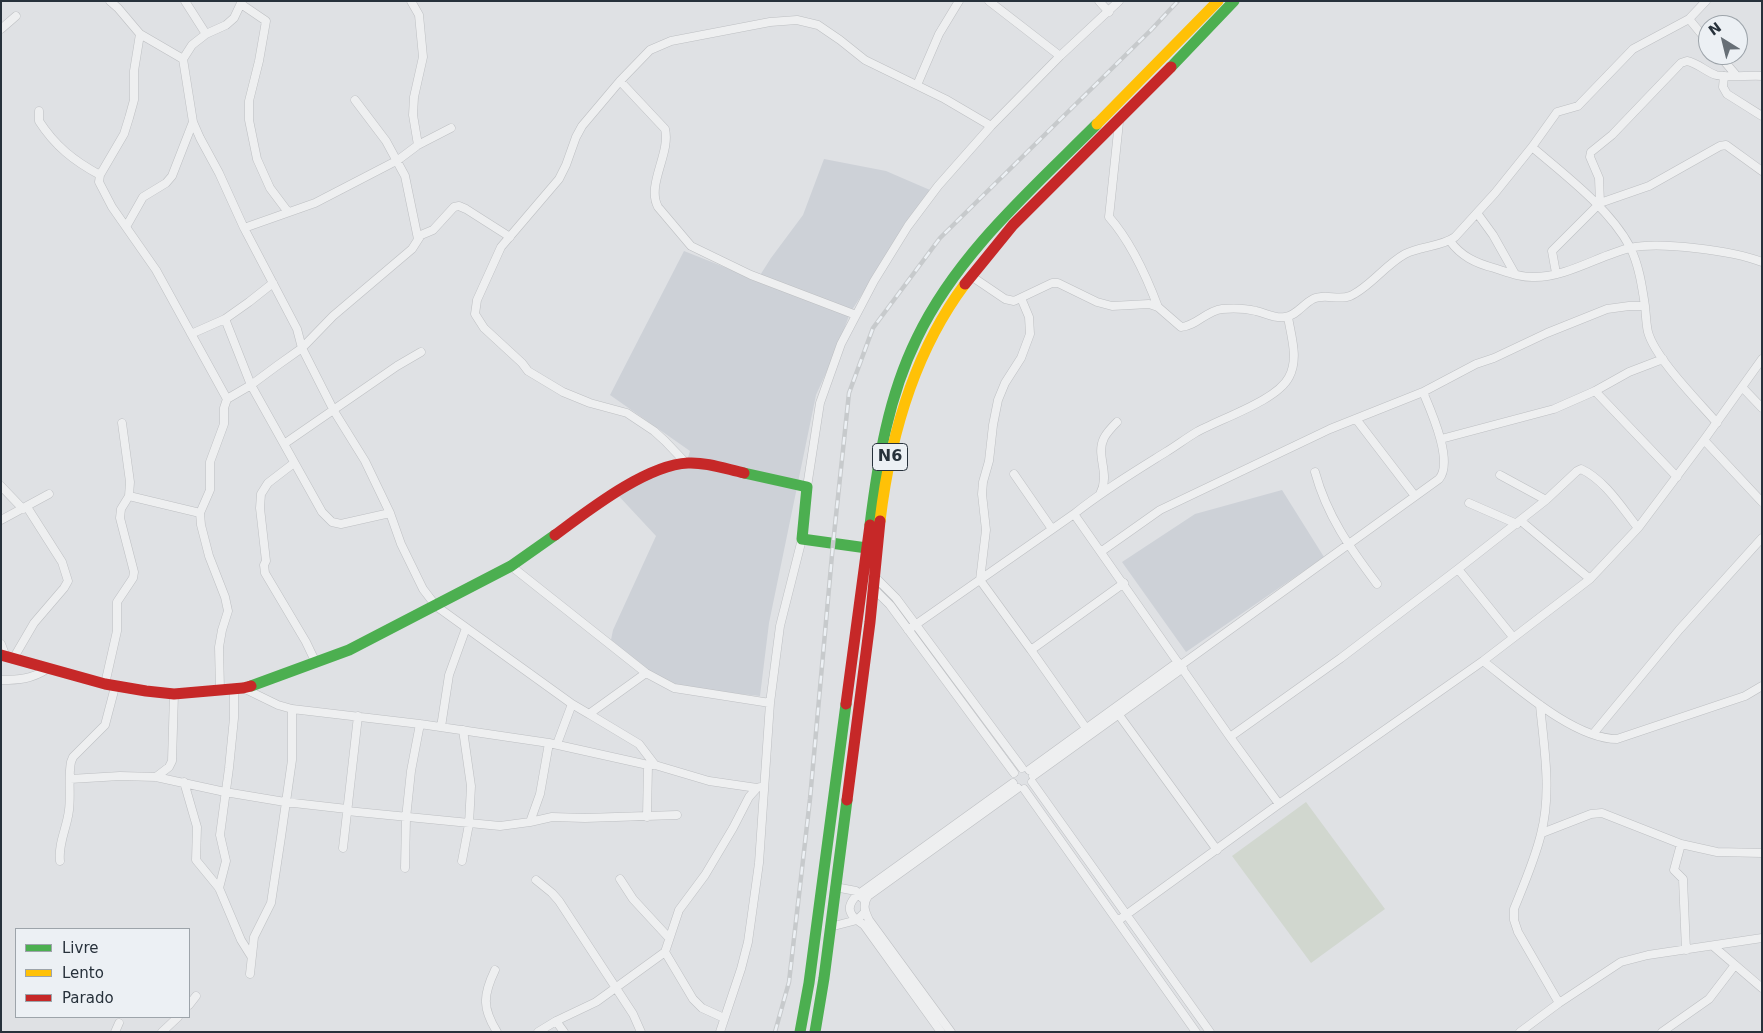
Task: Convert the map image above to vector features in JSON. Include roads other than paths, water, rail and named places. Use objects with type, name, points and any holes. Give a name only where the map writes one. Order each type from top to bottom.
[{"type":"main road","name":"N6","points":[[815,1032],[824,986],[835,887],[875,583],[872,549],[878,463],[889,414],[909,357],[925,322],[977,248],[1008,213],[1218,1]]},
{"type":"main road","name":"N6","points":[[800,1032],[809,982],[872,549],[891,455],[911,384],[946,312],[971,276],[1014,224],[1119,120],[1234,1]]},
{"type":"main road","points":[[7,657],[47,670],[110,686],[174,694],[238,689],[266,681],[349,650],[436,606],[511,566],[612,494],[648,475],[686,463],[700,463],[807,487],[802,538],[872,549]]},
{"type":"street","points":[[110,1],[140,34],[184,59]]},
{"type":"street","points":[[185,1],[206,34]]},
{"type":"street","points":[[411,1],[419,15],[423,57],[414,97],[413,115],[418,145]]},
{"type":"street","points":[[917,85],[938,34],[959,1]]},
{"type":"street","points":[[989,1],[1060,56]]},
{"type":"street","points":[[1098,1],[1108,12]]},
{"type":"street","points":[[807,487],[820,403],[841,344],[874,281],[908,226],[938,186],[991,126],[1060,56],[1119,1]]},
{"type":"street","points":[[971,276],[1005,298],[1014,300],[1052,282],[1058,283],[1097,302],[1112,306],[1149,304],[1158,307],[1181,327],[1187,327],[1211,312],[1219,310],[1242,308],[1271,316],[1288,317],[1315,298],[1350,296],[1369,283],[1383,269],[1404,255],[1419,248],[1450,241],[1477,213],[1532,148],[1556,112],[1578,106],[1633,49],[1689,19],[1706,1]]},
{"type":"street","points":[[288,212],[270,188],[257,159],[249,120],[249,101],[266,21],[241,3],[234,18],[226,25],[206,34],[192,45],[184,59],[194,122],[244,228],[297,329],[302,348],[334,411],[365,461],[423,589],[436,606],[466,628],[572,704],[639,744],[651,765],[647,816]]},
{"type":"street","points":[[1,29],[16,16]]},
{"type":"street","points":[[1689,19],[1698,30]]},
{"type":"street","points":[[686,463],[654,431],[627,413],[590,403],[563,392],[528,371],[522,363],[484,328],[475,314],[477,300],[501,247],[559,179],[582,126],[620,81],[650,50],[671,41],[770,22],[796,20],[818,25],[866,60],[945,99],[991,126]]},
{"type":"street","points":[[140,34],[134,71],[134,100],[124,134],[100,175],[99,182],[126,227],[156,270],[227,399]]},
{"type":"street","points":[[1599,205],[1599,178],[1590,157],[1591,152],[1612,135],[1682,64],[1687,61],[1693,62],[1706,70],[1724,76],[1762,76]]},
{"type":"street","points":[[1728,65],[1736,75]]},
{"type":"street","points":[[1724,76],[1723,87],[1727,94],[1762,116]]},
{"type":"street","points":[[620,81],[665,129],[667,136],[666,145],[654,200],[692,246],[751,275],[856,315]]},
{"type":"street","points":[[355,100],[398,160],[405,176],[418,239]]},
{"type":"street","points":[[39,111],[39,122],[60,147],[80,164],[100,175]]},
{"type":"street","points":[[1119,120],[1109,217],[1120,230],[1148,279],[1158,307]]},
{"type":"street","points":[[126,227],[143,197],[166,183],[172,176],[194,122]]},
{"type":"street","points":[[244,228],[315,203],[398,160],[418,145],[451,128]]},
{"type":"street","points":[[1556,273],[1552,251],[1599,205],[1649,186],[1720,146],[1726,145],[1762,171]]},
{"type":"street","points":[[1532,148],[1599,205],[1624,237],[1636,260],[1648,332],[1654,345],[1663,359],[1717,423]]},
{"type":"street","points":[[220,690],[219,647],[228,611],[225,597],[209,556],[200,513],[210,490],[210,462],[224,424],[224,408],[227,399],[252,385],[302,348],[333,316],[412,250],[421,235],[433,230],[454,207],[460,206],[478,215],[510,237]]},
{"type":"street","points":[[1477,213],[1493,235],[1515,274]]},
{"type":"street","points":[[1450,241],[1462,254],[1476,263],[1535,278],[1585,265],[1630,248],[1664,246],[1720,251],[1762,262]]},
{"type":"street","points":[[191,334],[225,318],[249,302],[273,282]]},
{"type":"street","points":[[1020,298],[1029,317],[1030,334],[1022,358],[998,400],[989,460],[982,488],[986,530],[980,580],[1086,728]]},
{"type":"street","points":[[1102,551],[1160,510],[1330,429],[1423,392],[1476,364],[1494,358],[1548,332],[1607,309],[1645,306]]},
{"type":"street","points":[[908,630],[1100,494],[1195,433],[1223,418],[1245,410],[1270,396],[1286,383],[1295,357],[1288,317]]},
{"type":"street","points":[[225,318],[252,385],[322,512],[332,522],[342,524],[390,513]]},
{"type":"street","points":[[284,444],[397,366],[421,352]]},
{"type":"street","points":[[1441,439],[1554,409],[1595,391],[1629,372],[1663,359]]},
{"type":"street","points":[[1119,920],[1279,804],[1483,661],[1590,578],[1638,528],[1717,423],[1762,359]]},
{"type":"street","points":[[1742,387],[1762,408]]},
{"type":"street","points":[[1595,391],[1677,477]]},
{"type":"street","points":[[1029,774],[1086,728],[1181,665],[1348,546],[1443,475],[1441,439],[1423,392]]},
{"type":"street","points":[[1356,419],[1416,496]]},
{"type":"street","points":[[1100,494],[1105,480],[1101,449],[1102,440],[1117,422]]},
{"type":"street","points":[[60,861],[59,852],[70,808],[70,766],[73,757],[104,725],[118,631],[117,602],[133,578],[134,572],[120,518],[120,509],[128,496],[130,482],[122,423]]},
{"type":"street","points":[[1704,440],[1762,502]]},
{"type":"street","points":[[294,463],[268,483],[261,494],[260,508],[266,561],[264,565],[265,573],[306,642],[316,663]]},
{"type":"street","points":[[1230,737],[1341,658],[1458,569],[1519,522],[1546,500],[1570,476],[1581,469],[1603,485],[1638,528]]},
{"type":"street","points":[[1315,472],[1326,504],[1348,546],[1377,584]]},
{"type":"street","points":[[1014,474],[1052,528]]},
{"type":"street","points":[[1500,475],[1546,500]]},
{"type":"street","points":[[1,486],[25,508],[62,562],[68,581],[7,657],[1,644]]},
{"type":"street","points":[[1,520],[49,494]]},
{"type":"street","points":[[128,496],[200,513]]},
{"type":"street","points":[[1470,503],[1519,522],[1590,578]]},
{"type":"street","points":[[1074,514],[1102,551],[1230,737],[1279,804]]},
{"type":"street","points":[[720,1032],[748,942],[758,863],[760,787],[780,626],[802,538]]},
{"type":"street","points":[[1593,734],[1679,630],[1762,538]]},
{"type":"street","points":[[511,566],[646,673],[674,688],[770,703]]},
{"type":"street","points":[[1458,569],[1513,637]]},
{"type":"street","points":[[875,583],[896,598],[1029,774],[1210,1032]]},
{"type":"street","points":[[875,583],[1014,773],[1019,786],[1119,920],[1196,1032]]},
{"type":"street","points":[[1031,650],[1124,583]]},
{"type":"street","points":[[441,727],[449,675],[466,628]]},
{"type":"street","points":[[1483,661],[1540,705],[1579,729],[1609,739],[1617,739],[1745,696],[1762,686]]},
{"type":"street","points":[[1014,773],[1029,774],[1119,715],[1181,665]]},
{"type":"street","points":[[1,680],[30,678],[47,670]]},
{"type":"street","points":[[588,714],[646,673]]},
{"type":"street","points":[[219,888],[226,862],[220,835],[230,768],[238,689],[292,709],[420,724],[553,744],[651,765],[709,781],[760,787]]},
{"type":"street","points":[[156,777],[169,767],[172,761],[174,694]]},
{"type":"street","points":[[530,822],[540,794],[553,744],[572,704]]},
{"type":"street","points":[[1540,705],[1547,783],[1542,833],[1514,909],[1514,920],[1518,932],[1559,1002]]},
{"type":"street","points":[[250,974],[254,937],[271,903],[282,838],[285,802],[292,760],[292,709]]},
{"type":"street","points":[[1119,715],[1217,850]]},
{"type":"street","points":[[343,848],[358,716]]},
{"type":"street","points":[[404,868],[406,818],[411,771],[420,724]]},
{"type":"street","points":[[462,861],[469,824],[471,786],[463,730]]},
{"type":"street","points":[[942,1032],[864,925],[852,916],[849,910],[850,902],[859,894],[1019,786],[1030,785],[1029,774]]},
{"type":"street","points":[[70,779],[120,776],[156,777],[225,792],[285,802],[406,818],[500,826],[565,816],[585,818],[677,815]]},
{"type":"street","points":[[184,782],[197,827],[196,860],[219,888],[241,940],[251,956]]},
{"type":"street","points":[[864,902],[868,896],[1019,786]]},
{"type":"street","points":[[538,1032],[556,1021],[596,1002],[665,952],[679,910],[705,875],[749,797],[760,787]]},
{"type":"street","points":[[1542,833],[1591,814],[1602,813],[1681,844],[1717,852],[1762,854]]},
{"type":"street","points":[[1681,844],[1674,870],[1683,879],[1686,950]]},
{"type":"street","points":[[620,879],[633,899],[670,938]]},
{"type":"street","points":[[536,880],[560,901],[615,989],[633,1014],[641,1032]]},
{"type":"street","points":[[835,887],[849,888],[859,894],[864,902],[865,912],[951,1032]]},
{"type":"street","points":[[830,927],[857,920],[865,912]]},
{"type":"street","points":[[1520,1032],[1559,1002],[1621,962],[1648,955],[1762,938]]},
{"type":"street","points":[[1712,946],[1762,988]]},
{"type":"street","points":[[665,952],[693,1000],[702,1008],[724,1018]]},
{"type":"street","points":[[1662,1032],[1709,999],[1735,966]]},
{"type":"street","points":[[495,970],[485,995],[490,1020],[497,1032]]},
{"type":"street","points":[[190,1003],[196,996]]},
{"type":"street","points":[[162,1032],[177,1018]]},
{"type":"street","points":[[556,1021],[564,1032]]},
{"type":"street","points":[[115,1032],[119,1023]]},
{"type":"railway","points":[[775,1032],[789,982],[810,799],[849,393],[873,328],[940,238],[1178,1]]}]
